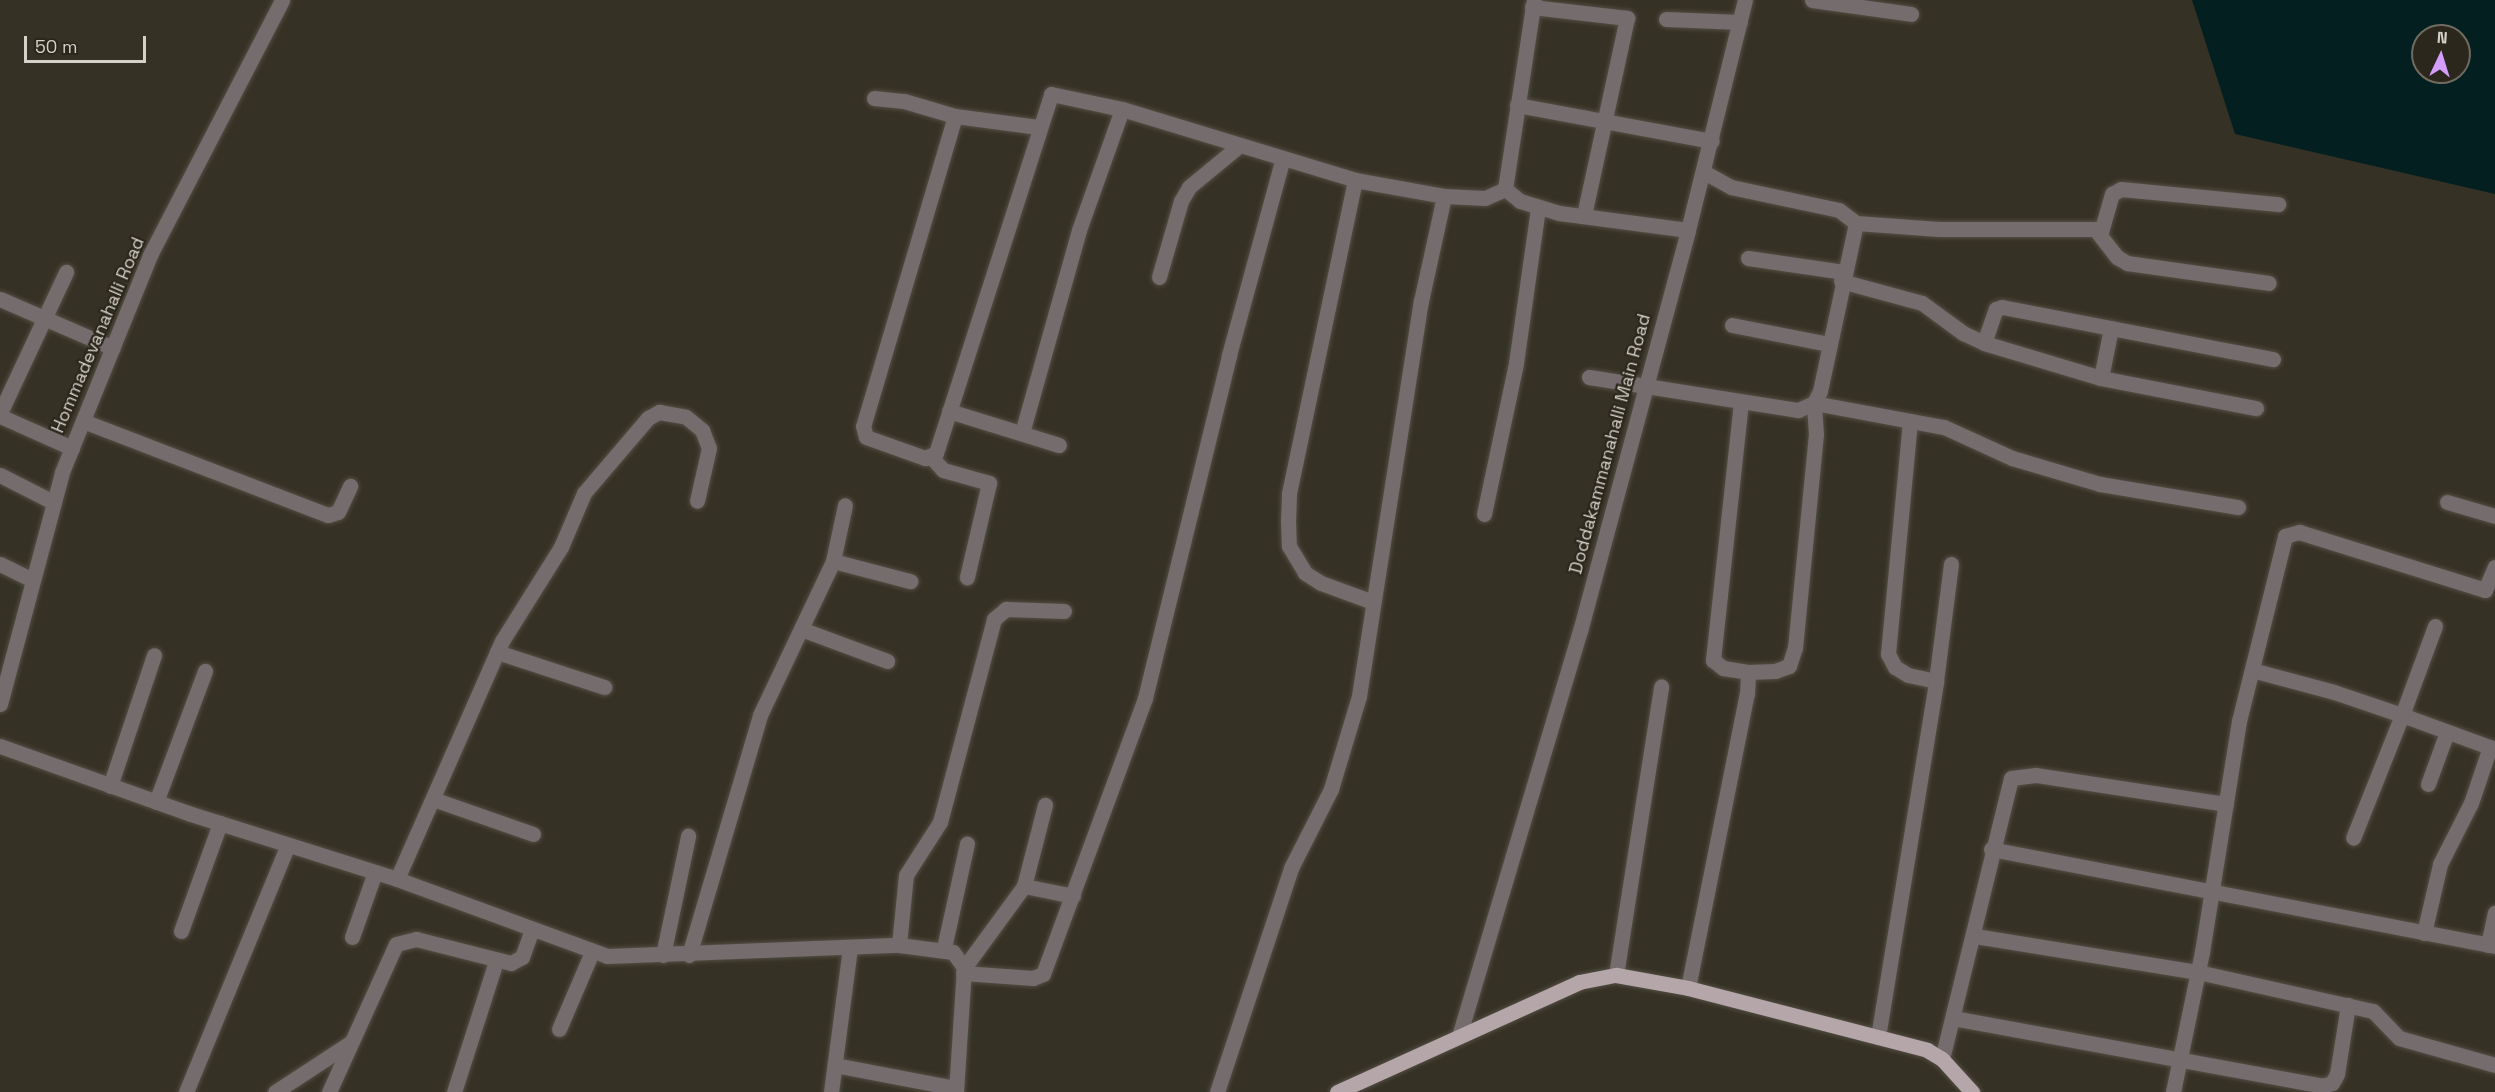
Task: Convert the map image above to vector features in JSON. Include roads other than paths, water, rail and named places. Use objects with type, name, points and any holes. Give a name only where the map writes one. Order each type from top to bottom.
[{"type":"main road","points":[[1337,1092],[1460,1033],[1579,981],[1616,975],[1688,988],[1927,1050],[1942,1059],[1972,1092]]},
{"type":"street","name":"Hommadevanahalli Road","points":[[0,704],[5,658],[72,448],[150,255],[282,0]]},
{"type":"street","name":"Doddakammanahalli Main Road","points":[[1460,1033],[1580,631],[1704,172],[1745,0]]},
{"type":"street","points":[[1812,0],[1911,14]]},
{"type":"street","points":[[1504,189],[1533,3],[1627,18],[1584,215]]},
{"type":"street","points":[[1666,19],[1740,22]]},
{"type":"street","points":[[931,457],[936,453],[1038,127],[1051,94],[1122,109],[1355,180],[1444,196],[1485,198],[1504,189]]},
{"type":"street","points":[[874,98],[904,101],[955,116],[1038,127]]},
{"type":"street","points":[[1517,105],[1606,119],[1712,141]]},
{"type":"street","points":[[1022,433],[1079,230],[1122,109]]},
{"type":"street","points":[[955,116],[863,426],[866,437],[931,457],[943,470],[989,483],[967,577]]},
{"type":"street","points":[[1159,277],[1181,201],[1189,188],[1240,145]]},
{"type":"street","points":[[964,970],[1039,977],[1073,896],[1144,698],[1229,355],[1283,158]]},
{"type":"street","points":[[1704,172],[1731,187],[1839,210],[1856,223],[2101,232]]},
{"type":"street","points":[[1355,180],[1289,494],[1289,546],[1305,573],[1321,583],[1373,602]]},
{"type":"street","points":[[1504,189],[1538,208],[1688,230]]},
{"type":"street","points":[[2269,284],[2127,263],[2117,257],[2101,232],[2112,194],[2121,189],[2278,204]]},
{"type":"street","points":[[1217,1092],[1291,868],[1331,789],[1359,696],[1421,301],[1444,196]]},
{"type":"street","points":[[1484,514],[1516,363],[1538,208]]},
{"type":"street","points":[[1741,402],[1713,660],[1723,668],[1748,672],[1775,671],[1789,666],[1795,648],[1816,434],[1814,404],[1820,391],[1856,223]]},
{"type":"street","points":[[1748,258],[1843,276],[1922,303],[1963,333],[1984,343],[2102,378],[2256,408]]},
{"type":"street","points":[[66,272],[0,414],[72,448]]},
{"type":"street","points":[[0,299],[113,348]]},
{"type":"street","points":[[1984,343],[1999,307],[2273,359]]},
{"type":"street","points":[[1732,325],[1829,344]]},
{"type":"street","points":[[2102,378],[2111,328]]},
{"type":"street","points":[[1589,377],[1646,388],[1798,410],[1814,404],[1910,421],[1962,432],[2012,458],[2100,484],[2238,507]]},
{"type":"street","points":[[949,411],[1059,445]]},
{"type":"street","points":[[397,879],[497,652],[511,624],[561,547],[584,493],[648,418],[659,412],[686,417],[702,430],[709,448],[697,501]]},
{"type":"street","points":[[83,421],[328,515],[338,512],[350,486]]},
{"type":"street","points":[[1910,421],[1888,654],[1895,667],[1908,675],[1936,681]]},
{"type":"street","points":[[0,475],[53,502]]},
{"type":"street","points":[[2447,502],[2495,516]]},
{"type":"street","points":[[688,955],[760,715],[833,561],[845,505]]},
{"type":"street","points":[[2173,1092],[2198,972],[2226,804],[2252,670],[2285,536],[2291,532],[2490,592],[2495,567]]},
{"type":"street","points":[[833,561],[910,581]]},
{"type":"street","points":[[0,564],[31,579]]},
{"type":"street","points":[[1878,1037],[1936,681],[1951,564]]},
{"type":"street","points":[[899,945],[906,875],[940,822],[994,619],[999,612],[1015,608],[1064,610]]},
{"type":"street","points":[[2353,838],[2435,626]]},
{"type":"street","points":[[801,629],[887,661]]},
{"type":"street","points":[[497,652],[604,687]]},
{"type":"street","points":[[110,786],[154,655]]},
{"type":"street","points":[[2252,670],[2334,692],[2492,748],[2471,803],[2440,864],[2424,933]]},
{"type":"street","points":[[156,802],[206,671]]},
{"type":"street","points":[[1688,988],[1748,694],[1748,672]]},
{"type":"street","points":[[1616,975],[1661,686]]},
{"type":"street","points":[[2428,784],[2447,732]]},
{"type":"street","points":[[0,746],[220,824],[397,879],[607,956],[688,955],[899,945],[944,948],[959,957],[964,970],[956,1090],[835,1065]]},
{"type":"street","points":[[1942,1059],[1975,936],[1991,849],[2007,785],[2019,775],[2226,804]]},
{"type":"street","points":[[433,799],[533,834]]},
{"type":"street","points":[[964,970],[1024,886],[1045,805]]},
{"type":"street","points":[[181,931],[220,824]]},
{"type":"street","points":[[663,955],[688,836]]},
{"type":"street","points":[[944,948],[967,843]]},
{"type":"street","points":[[186,1092],[288,845]]},
{"type":"street","points":[[1991,849],[2492,945],[2495,913]]},
{"type":"street","points":[[352,937],[375,872]]},
{"type":"street","points":[[1024,886],[1073,896]]},
{"type":"street","points":[[329,1092],[396,944],[416,939],[496,961],[517,962],[532,929]]},
{"type":"street","points":[[1975,936],[2198,972],[2348,1005],[2378,1013],[2399,1038],[2495,1065]]},
{"type":"street","points":[[831,1092],[850,948]]},
{"type":"street","points":[[558,1029],[592,952]]},
{"type":"street","points":[[454,1092],[496,961]]},
{"type":"street","points":[[1953,1018],[2180,1057],[2322,1086],[2332,1083],[2337,1074],[2348,1005]]},
{"type":"street","points":[[275,1092],[351,1042]]},
{"type":"water","points":[[2192,0],[2495,0],[2495,194],[2235,134]]}]
